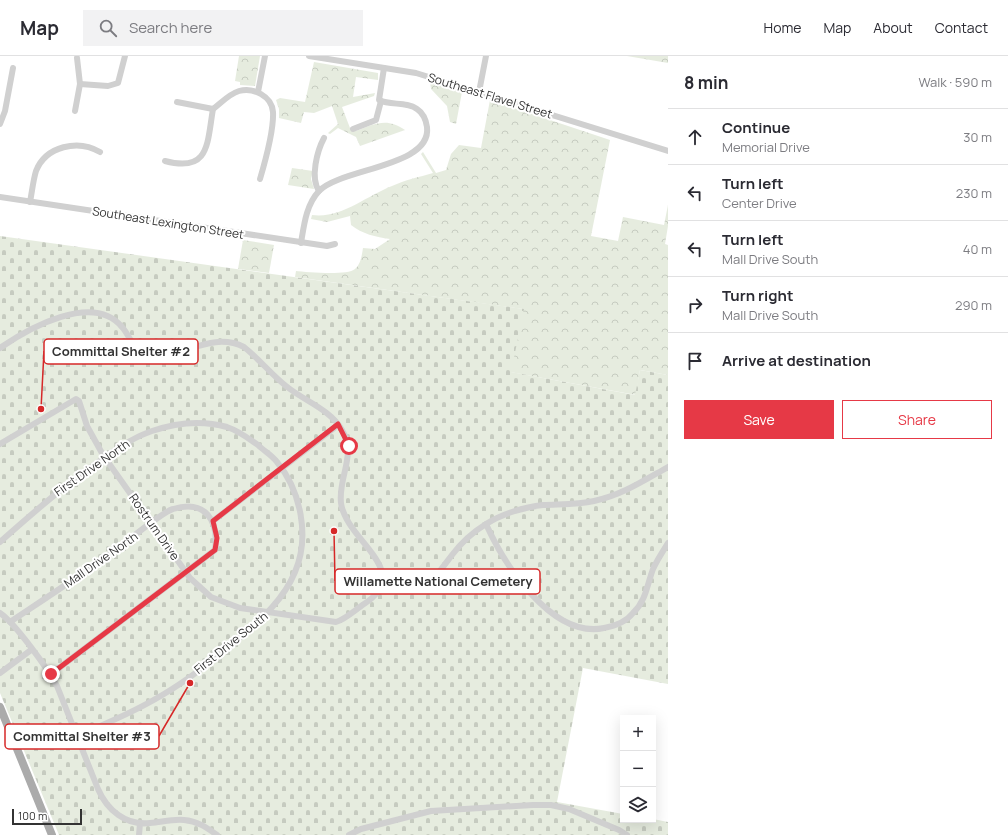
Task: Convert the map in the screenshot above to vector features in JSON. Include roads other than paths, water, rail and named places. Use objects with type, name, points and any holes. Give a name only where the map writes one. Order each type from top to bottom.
[{"type":"main road","points":[[0,707],[52,835]]},
{"type":"street","points":[[80,84],[108,86],[118,83],[125,56]]},
{"type":"street","points":[[258,92],[265,56]]},
{"type":"street","name":"Southeast Flavel Street","points":[[309,56],[416,73],[668,151]]},
{"type":"street","points":[[479,92],[486,56]]},
{"type":"street","points":[[75,111],[80,84],[77,58]]},
{"type":"street","points":[[0,124],[5,111],[13,68]]},
{"type":"street","points":[[353,129],[376,120],[381,101],[379,96],[384,68]]},
{"type":"street","points":[[177,102],[213,109],[240,91],[258,92],[269,99],[273,111],[264,166],[260,179]]},
{"type":"street","points":[[301,242],[310,203],[319,191],[334,182],[412,154],[422,145],[427,130],[424,117],[418,109],[410,105],[381,101]]},
{"type":"street","points":[[165,161],[185,165],[196,161],[201,156],[207,144],[213,109]]},
{"type":"street","points":[[319,191],[315,186],[314,178],[321,144],[324,138]]},
{"type":"street","points":[[30,202],[37,171],[44,160],[53,152],[71,145],[86,146],[100,152]]},
{"type":"street","name":"Southeast Lexington Street","points":[[0,197],[327,246],[335,244]]},
{"type":"street","points":[[0,348],[48,322],[88,311],[102,314],[122,326],[133,344],[149,355],[167,353],[219,341],[228,341],[244,347],[284,385],[295,394],[326,412],[338,424],[349,446],[348,460],[341,490],[343,513],[350,528],[380,563],[382,576],[380,586],[405,591],[423,586],[438,575],[460,546],[486,524],[528,508],[582,503],[610,498],[634,488],[668,467]]},
{"type":"street","name":"Rostrum Drive","points":[[0,444],[76,399],[79,401],[87,426],[105,457],[186,573],[211,597],[240,608],[336,622],[371,600],[380,586]]},
{"type":"street","name":"First Drive North","points":[[0,542],[47,499],[127,442],[151,431],[174,424],[202,423],[227,427],[245,435],[281,467]]},
{"type":"street","points":[[51,674],[215,550],[217,538],[213,521],[338,424]]},
{"type":"street","name":"First Drive South","points":[[76,736],[116,720],[165,694],[216,657],[268,613],[287,586],[295,571],[300,553],[302,531],[300,510],[294,492],[281,467]]},
{"type":"street","name":"Mall Drive North","points":[[10,622],[93,567],[171,509],[190,506],[206,512],[213,521]]},
{"type":"street","points":[[486,524],[501,555],[528,591],[564,621],[573,626],[589,630],[617,624],[632,614],[644,598],[653,569],[668,543]]},
{"type":"street","points":[[0,613],[10,622],[51,674],[106,805],[124,818],[140,824],[186,820],[202,824],[217,835]]},
{"type":"street","points":[[0,673],[31,650]]},
{"type":"street","points":[[349,835],[361,829],[431,810],[533,805],[551,805],[569,809],[619,830],[627,835]]},
{"type":"street","points":[[139,835],[140,824]]},
{"type":"place","name":"Committal Shelter #2","points":[[41,409]]},
{"type":"place","name":"Willamette National Cemetery","points":[[334,531]]},
{"type":"place","name":"Committal Shelter #3","points":[[190,683]]}]
